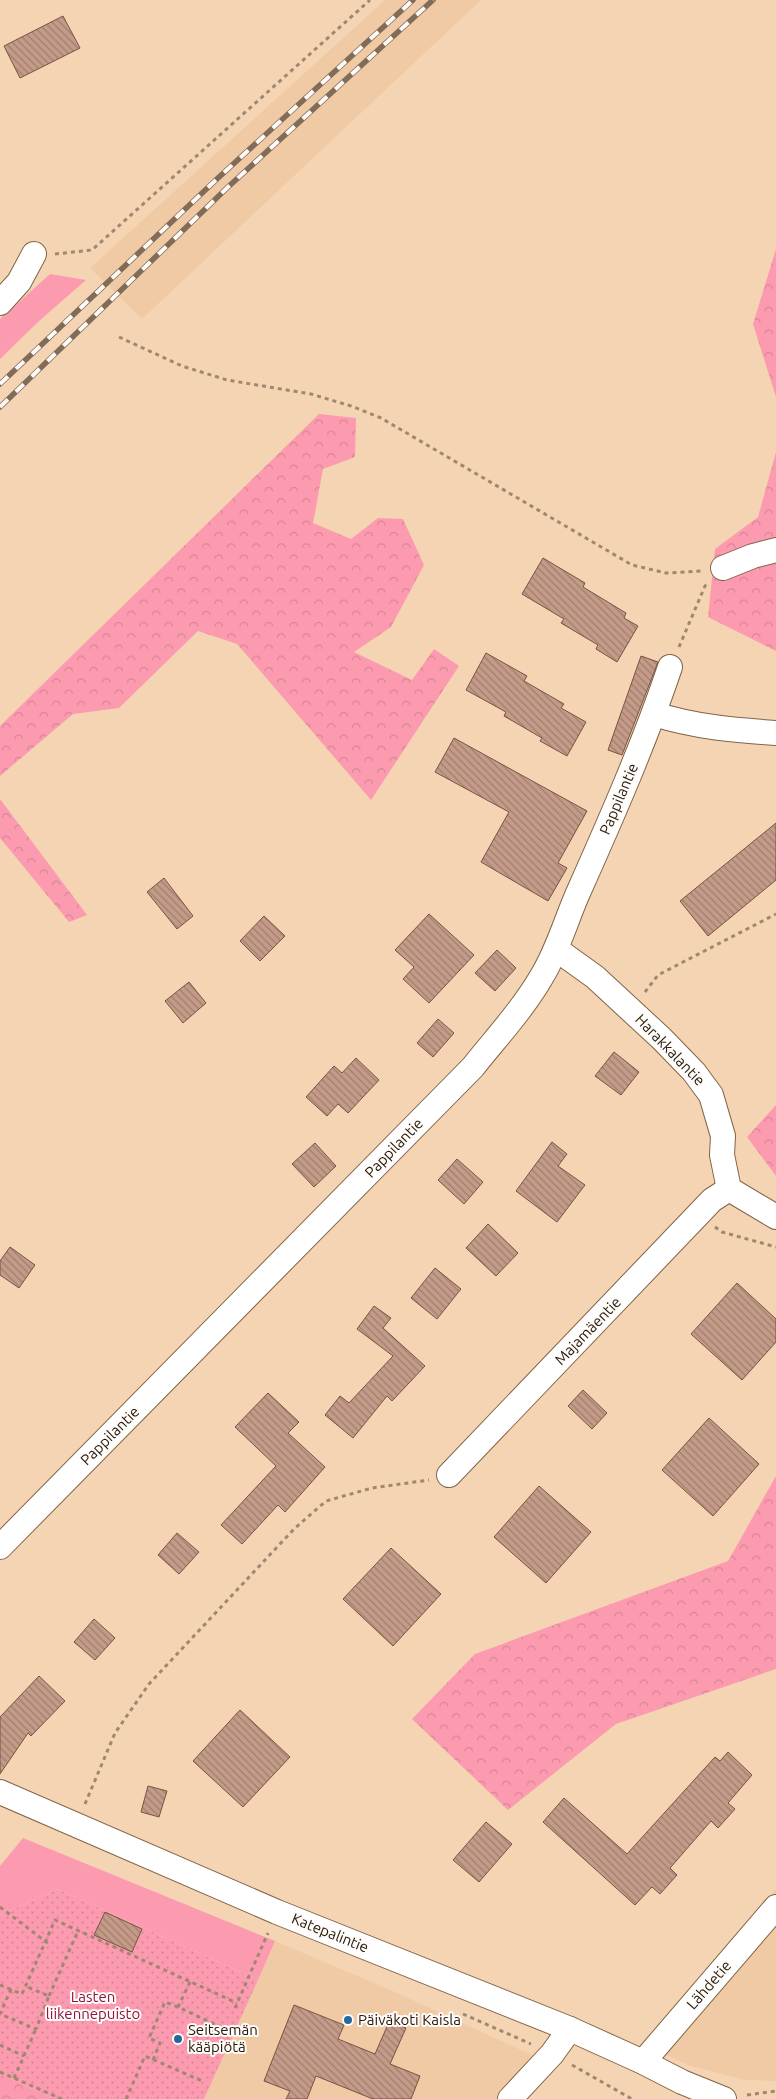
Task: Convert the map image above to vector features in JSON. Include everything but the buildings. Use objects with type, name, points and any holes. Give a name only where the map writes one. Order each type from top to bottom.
[{"type":"street","points":[[0,303],[20,282],[34,254]]},
{"type":"street","points":[[723,568],[753,556],[776,550]]},
{"type":"street","name":"Pappilantie","points":[[0,1548],[473,1067],[523,1004],[542,977],[556,949],[575,898],[654,714],[670,667]]},
{"type":"street","points":[[654,714],[681,722],[718,729],[776,733]]},
{"type":"street","name":"Harakkalantie","points":[[556,949],[594,977],[630,1010],[694,1072],[711,1095],[723,1136],[722,1155],[729,1189]]},
{"type":"street","points":[[729,1189],[776,1217]]},
{"type":"street","name":"Majamäentie","points":[[449,1475],[712,1200],[729,1189]]},
{"type":"street","name":"Katepalintie","points":[[0,1792],[277,1912],[570,2029],[724,2099]]},
{"type":"street","name":"Lähdetie","points":[[652,2067],[776,1907]]},
{"type":"street","points":[[510,2099],[552,2054],[570,2029]]},
{"type":"street","name":"Katepalintie","points":[[652,2067],[688,2099]]},
{"type":"path","points":[[34,254],[64,255],[92,250],[370,0]]},
{"type":"path","points":[[119,337],[182,366],[227,380],[311,394],[351,406],[381,418],[632,565],[666,573],[723,568]]},
{"type":"path","points":[[670,667],[705,586],[723,568]]},
{"type":"path","points":[[630,1010],[658,975],[776,914]]},
{"type":"path","points":[[698,1215],[722,1232],[776,1247]]},
{"type":"path","points":[[77,1824],[115,1733],[149,1684],[294,1529],[326,1501],[372,1488],[414,1483],[449,1475]]},
{"type":"path","points":[[0,1907],[49,1944]]},
{"type":"path","points":[[235,2008],[277,1912]]},
{"type":"path","points":[[0,1985],[22,1994],[55,1920],[237,2003]]},
{"type":"path","points":[[14,2078],[78,1931]]},
{"type":"path","points":[[178,2007],[190,1982]]},
{"type":"path","points":[[25,1986],[49,1996]]},
{"type":"path","points":[[11,1989],[0,2014],[36,2029]]},
{"type":"path","points":[[152,2060],[160,2043],[149,2038],[166,2002],[225,2030]]},
{"type":"path","points":[[0,2046],[24,2056]]},
{"type":"path","points":[[126,2099],[145,2056],[202,2081]]},
{"type":"path","points":[[0,2072],[62,2099]]},
{"type":"path","points":[[743,2099],[752,2093],[776,2091]]},
{"type":"shaded area","points":[[385,0],[481,0],[142,319],[90,268]]},
{"type":"shaded area","points":[[776,1889],[776,2081],[745,2080],[688,2065],[642,2044]]},
{"type":"shaded area","name":"Päiväkoti Kaisla","points":[[275,1941],[395,1992],[536,2057],[497,2099],[204,2099]]},
{"type":"green space","points":[[776,249],[776,397],[753,324]]},
{"type":"green space","points":[[50,274],[86,280],[39,321],[0,359],[0,319]]},
{"type":"green space","points":[[319,414],[356,418],[355,457],[323,469],[313,523],[351,539],[378,518],[403,519],[424,565],[391,627],[354,652],[412,680],[434,649],[459,666],[371,800],[237,644],[198,631],[119,708],[73,714],[0,776],[0,726]]},
{"type":"green space","points":[[776,452],[776,651],[708,617],[715,549],[758,517]]},
{"type":"green space","points":[[0,799],[87,915],[69,922],[0,838]]},
{"type":"green space","points":[[776,1105],[776,1176],[747,1137]]},
{"type":"green space","points":[[776,1476],[776,1669],[616,1724],[508,1810],[412,1719],[475,1654],[728,1561]]},
{"type":"green space","points":[[23,1838],[275,1941],[258,1980],[58,1889],[0,1915],[0,1866]]},
{"type":"green space","name":"Lasten liikennepuisto","points":[[58,1889],[258,1980],[204,2099],[55,2099],[0,2074],[0,1915]]},
{"type":"green space","points":[[0,2074],[55,2099],[0,2099]]},
{"type":"railway","points":[[0,384],[218,178],[413,0]]},
{"type":"railway","points":[[0,407],[228,187],[433,0]]},
{"type":"place","name":"Päiväkoti Kaisla","points":[[348,2020]]},
{"type":"place","name":"Seitsemän kääpiötä","points":[[178,2039]]}]
